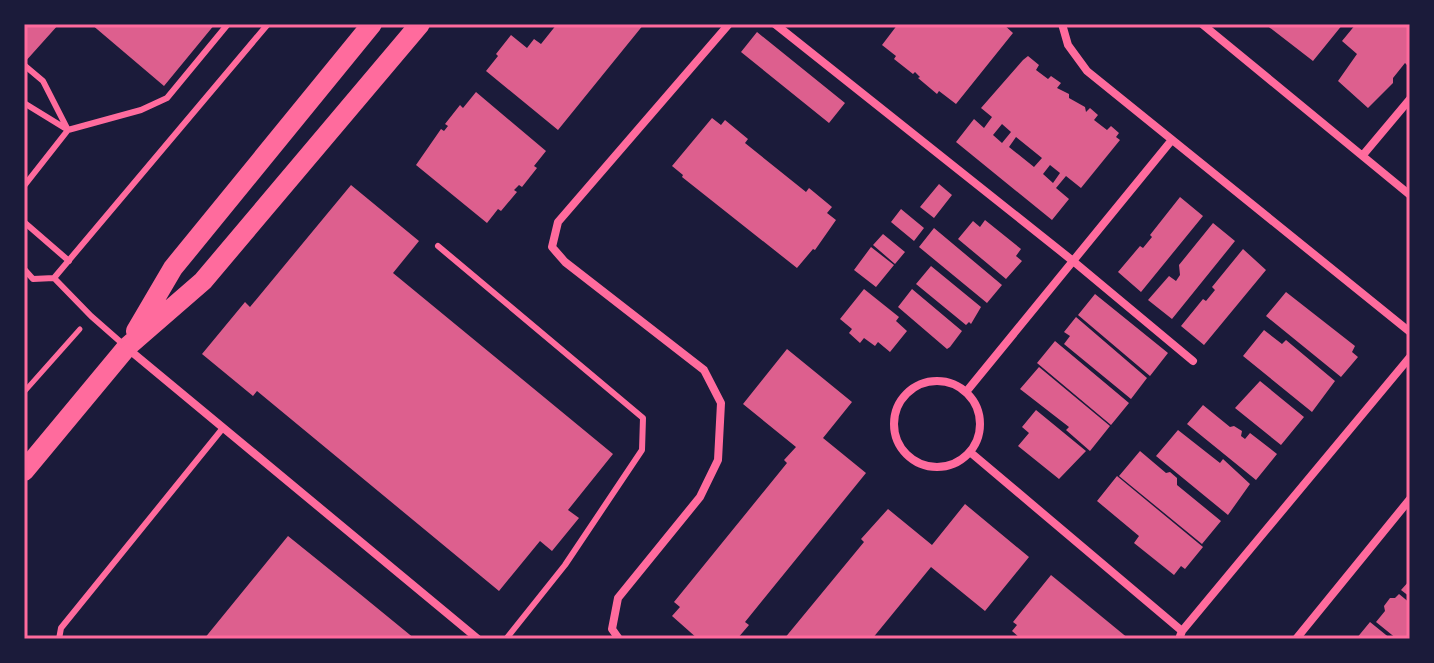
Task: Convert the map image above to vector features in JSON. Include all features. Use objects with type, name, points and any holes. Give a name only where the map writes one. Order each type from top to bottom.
[{"type":"main road","points":[[127,347],[173,268],[372,24]]},
{"type":"main road","points":[[24,471],[127,347],[203,281],[420,25]]},
{"type":"street","points":[[619,639],[612,629],[618,598],[700,497],[718,460],[721,403],[704,370],[565,262],[552,247],[558,222],[729,24]]},
{"type":"street","points":[[775,24],[1073,261],[1193,361]]},
{"type":"street","points":[[1062,24],[1068,45],[1087,71],[1410,332]]},
{"type":"street","points":[[1202,24],[1410,195]]},
{"type":"street","points":[[1363,155],[1410,99]]},
{"type":"street","points":[[966,392],[1171,141]]},
{"type":"street","points":[[127,347],[478,639]]},
{"type":"street","points":[[970,452],[1181,635],[1410,357]]},
{"type":"street","points":[[940,381],[954,384],[966,392],[973,401],[980,422],[979,433],[970,452],[944,466],[916,462],[905,452],[897,440],[895,412],[912,388],[925,382],[940,381]]},
{"type":"street","points":[[1296,639],[1410,499]]},
{"type":"lane","points":[[24,186],[68,130],[141,110],[167,98],[228,24]]},
{"type":"lane","points":[[24,269],[33,279],[54,278],[268,24]]},
{"type":"lane","points":[[24,65],[43,81],[68,130]]},
{"type":"lane","points":[[24,103],[68,130]]},
{"type":"lane","points":[[24,222],[69,261]]},
{"type":"lane","points":[[438,246],[643,418],[642,450],[565,565],[506,639]]},
{"type":"lane","points":[[54,278],[127,347]]},
{"type":"lane","points":[[59,639],[61,628],[223,428]]},
{"type":"path","points":[[24,392],[91,316]]},
{"type":"building","points":[[24,24],[59,24],[24,63]]},
{"type":"building","points":[[91,24],[215,24],[164,86]]},
{"type":"building","points":[[557,24],[644,24],[558,130],[486,71],[511,35],[527,48],[534,39],[541,44]]},
{"type":"building","points":[[898,24],[1003,24],[1013,33],[956,104],[939,91],[937,94],[915,72],[913,74],[894,59],[896,56],[882,45]]},
{"type":"building","points":[[1265,24],[1343,24],[1313,61]]},
{"type":"building","points":[[1356,24],[1410,24],[1410,64],[1405,63],[1393,78],[1393,83],[1368,108],[1338,81],[1357,54],[1342,41]]},
{"type":"building","points":[[757,32],[845,103],[829,123],[741,52]]},
{"type":"building","points":[[1028,56],[1039,65],[1036,70],[1048,79],[1051,76],[1061,83],[1057,88],[1085,107],[1086,112],[1090,108],[1098,115],[1094,120],[1107,130],[1111,126],[1119,133],[1116,137],[1120,140],[1081,188],[1066,176],[1056,188],[1069,199],[1052,220],[956,142],[974,119],[984,128],[992,117],[981,108]],"holes":[[[1002,124],[1011,132],[1002,143],[993,135]],[[1016,137],[1042,158],[1034,167],[1009,147]],[[1050,165],[1060,173],[1053,183],[1043,174]]]},
{"type":"building","points":[[476,92],[546,151],[522,187],[519,185],[514,190],[517,192],[487,223],[416,165],[441,129],[444,131],[448,126],[445,124],[460,105],[463,108]]},
{"type":"building","points":[[712,118],[721,125],[725,120],[748,139],[745,143],[806,192],[809,188],[832,207],[827,213],[836,220],[815,250],[797,268],[672,166]]},
{"type":"building","points":[[939,184],[952,195],[934,218],[920,207]]},
{"type":"building","points":[[351,185],[419,241],[393,273],[613,454],[568,510],[579,518],[552,551],[540,541],[499,591],[257,391],[253,396],[202,354],[245,302],[250,307]]},
{"type":"building","points":[[1180,197],[1203,216],[1141,292],[1118,272],[1140,246],[1143,248]]},
{"type":"building","points":[[901,209],[924,228],[914,241],[891,222]]},
{"type":"building","points":[[985,220],[1021,249],[1016,256],[1022,261],[1006,279],[958,239],[973,221],[980,227]]},
{"type":"building","points":[[1213,223],[1235,241],[1172,319],[1148,300],[1169,276],[1176,281],[1180,275],[1179,265]]},
{"type":"building","points":[[934,228],[1002,285],[987,303],[919,247]]},
{"type":"building","points":[[883,234],[905,252],[895,264],[873,245]]},
{"type":"building","points":[[871,247],[894,265],[876,287],[854,270]]},
{"type":"building","points":[[1243,249],[1266,270],[1204,345],[1181,326],[1203,299],[1206,301],[1215,290],[1212,287]]},
{"type":"building","points":[[931,266],[981,307],[971,324],[966,325],[916,284]]},
{"type":"building","points":[[864,289],[899,317],[896,321],[907,331],[890,352],[878,342],[875,346],[864,338],[860,343],[849,333],[852,329],[840,319]]},
{"type":"building","points":[[912,289],[962,331],[947,349],[898,307]]},
{"type":"building","points":[[1286,292],[1355,346],[1352,352],[1358,357],[1341,377],[1266,316]]},
{"type":"building","points":[[1095,294],[1168,353],[1150,376],[1078,315]]},
{"type":"building","points":[[1076,317],[1147,378],[1131,399],[1064,344],[1070,336],[1064,332]]},
{"type":"building","points":[[1264,330],[1282,344],[1286,340],[1335,381],[1312,412],[1243,356]]},
{"type":"building","points":[[1055,341],[1129,403],[1111,425],[1037,363]]},
{"type":"building","points":[[787,349],[852,402],[823,438],[866,473],[745,622],[749,625],[737,639],[698,639],[672,616],[680,607],[674,602],[787,463],[784,460],[796,447],[743,404]]},
{"type":"building","points":[[1039,367],[1110,426],[1090,451],[1066,430],[1069,427],[1020,389]]},
{"type":"building","points":[[1260,381],[1304,417],[1281,445],[1235,408]]},
{"type":"building","points":[[1203,405],[1230,427],[1242,431],[1241,436],[1245,439],[1250,433],[1277,454],[1256,480],[1187,424]]},
{"type":"building","points":[[1036,410],[1086,451],[1059,479],[1018,446],[1029,433],[1022,427]]},
{"type":"building","points":[[1178,430],[1220,463],[1223,459],[1250,484],[1228,515],[1156,456]]},
{"type":"building","points":[[1140,451],[1166,473],[1170,472],[1177,478],[1177,485],[1221,521],[1202,544],[1119,476]]},
{"type":"building","points":[[1117,476],[1203,547],[1185,569],[1181,566],[1174,575],[1134,543],[1139,536],[1097,501]]},
{"type":"building","points":[[965,504],[1029,557],[985,611],[931,567],[872,639],[784,639],[888,509],[932,545]]},
{"type":"building","points":[[288,536],[360,594],[415,639],[204,639]]},
{"type":"building","points":[[1051,575],[1129,639],[1021,639],[1012,631],[1017,625],[1013,622]]},
{"type":"building","points":[[1410,580],[1410,597],[1401,590]]},
{"type":"building","points":[[1399,594],[1410,603],[1410,639],[1397,639],[1376,622],[1390,598]]},
{"type":"building","points":[[1370,622],[1391,639],[1356,639]]}]
